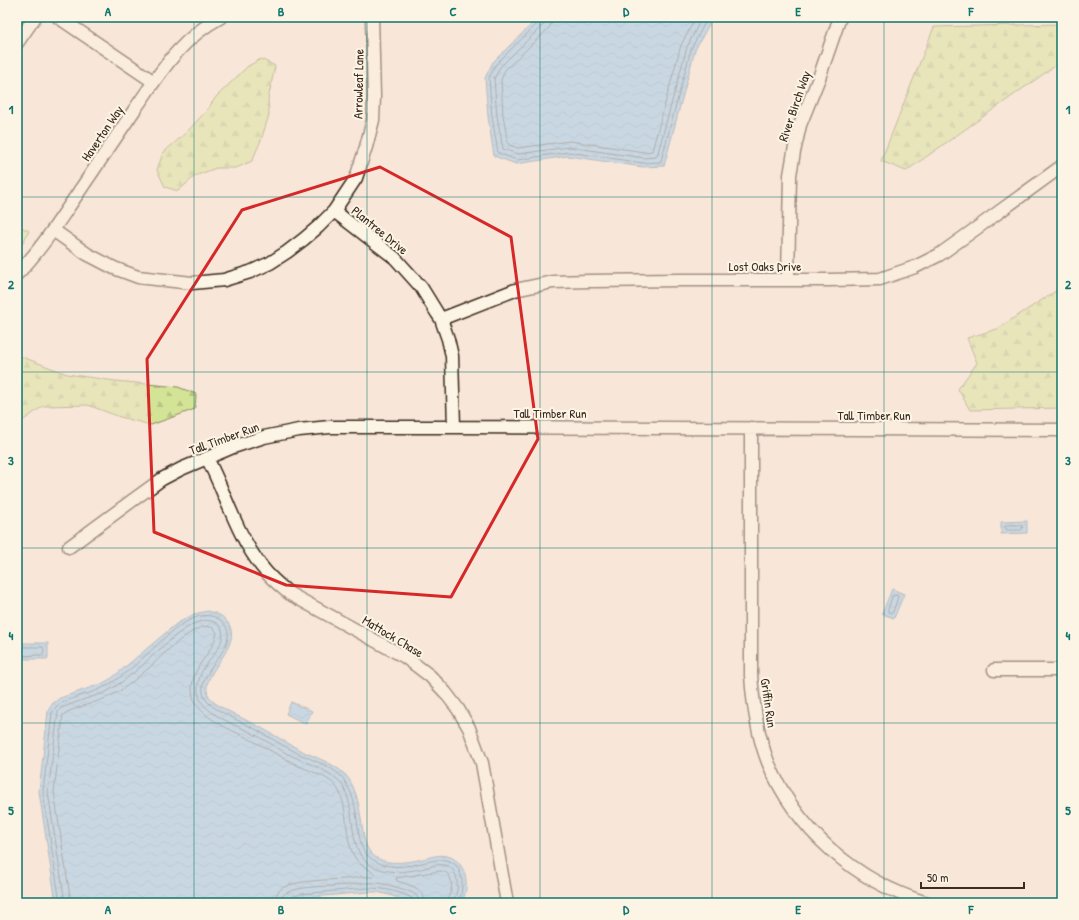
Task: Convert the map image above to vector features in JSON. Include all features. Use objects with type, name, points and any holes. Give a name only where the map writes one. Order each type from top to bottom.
[{"type":"street","points":[[17,43],[35,17]]},
{"type":"street","points":[[58,17],[154,82]]},
{"type":"street","name":"Haverton Way","points":[[17,274],[53,230],[169,61],[183,45],[203,28],[221,17]]},
{"type":"street","name":"Arrowleaf Lane","points":[[53,230],[87,254],[114,268],[138,276],[192,283],[224,280],[250,272],[270,262],[318,228],[334,211],[356,178],[373,120],[374,97],[372,17]]},
{"type":"street","name":"River Birch Way","points":[[788,280],[790,175],[794,152],[800,125],[819,78],[840,17]]},
{"type":"street","name":"Lost Oaks Drive","points":[[441,319],[515,290],[553,282],[605,280],[880,279],[915,267],[945,250],[1062,166]]},
{"type":"street","name":"Plantree Drive","points":[[334,211],[395,258],[421,287],[441,319],[452,356],[454,427]]},
{"type":"street","name":"Tall Timber Run","points":[[69,547],[162,479],[181,469],[233,447],[264,437],[300,430],[330,427],[454,427],[1062,430]]},
{"type":"street","name":"Griffin Run","points":[[751,428],[751,675],[755,716],[762,746],[783,792],[801,820],[836,855],[875,882],[913,899],[927,903]]},
{"type":"street","name":"Mattock Chase","points":[[207,458],[250,551],[262,568],[275,581],[290,594],[404,657],[430,676],[458,709],[469,728],[482,763],[507,903]]},
{"type":"street","points":[[994,670],[1062,670]]},
{"type":"highlighted area","points":[[380,167],[511,237],[538,439],[451,597],[286,585],[154,532],[147,359],[242,210]]},
{"type":"green space","points":[[1062,24],[1062,61],[906,171],[881,161],[934,27]]},
{"type":"green space","points":[[261,59],[275,66],[268,99],[269,115],[252,161],[236,168],[216,168],[195,176],[178,191],[165,187],[157,170],[163,153],[188,131],[207,110],[216,97],[248,66]]},
{"type":"green space","points":[[17,225],[29,231],[21,246],[17,250]]},
{"type":"green space","points":[[1062,287],[1062,408],[970,410],[958,389],[977,363],[967,338],[997,329]]},
{"type":"green space","points":[[17,355],[67,374],[115,381],[178,387],[196,394],[195,409],[151,425],[120,417],[88,405],[43,406],[17,425]]},
{"type":"water","points":[[539,17],[713,17],[695,50],[664,166],[643,167],[568,156],[516,164],[494,156],[488,117],[485,78],[493,62]]},
{"type":"water","points":[[1027,521],[1027,533],[1001,534],[1001,522]]},
{"type":"water","points":[[892,589],[904,594],[894,618],[882,614]]},
{"type":"water","points":[[208,611],[222,616],[228,623],[232,634],[224,655],[210,676],[207,686],[209,696],[223,708],[300,750],[339,769],[349,779],[353,786],[367,847],[372,854],[379,859],[386,862],[404,862],[441,855],[456,860],[462,868],[466,878],[465,893],[461,903],[414,903],[377,892],[368,892],[302,898],[284,903],[56,903],[39,792],[48,711],[52,704],[60,698],[101,684],[112,678],[176,624],[194,614]]},
{"type":"water","points":[[17,643],[48,643],[48,659],[17,659]]},
{"type":"water","points":[[291,702],[312,711],[306,724],[286,714]]}]
